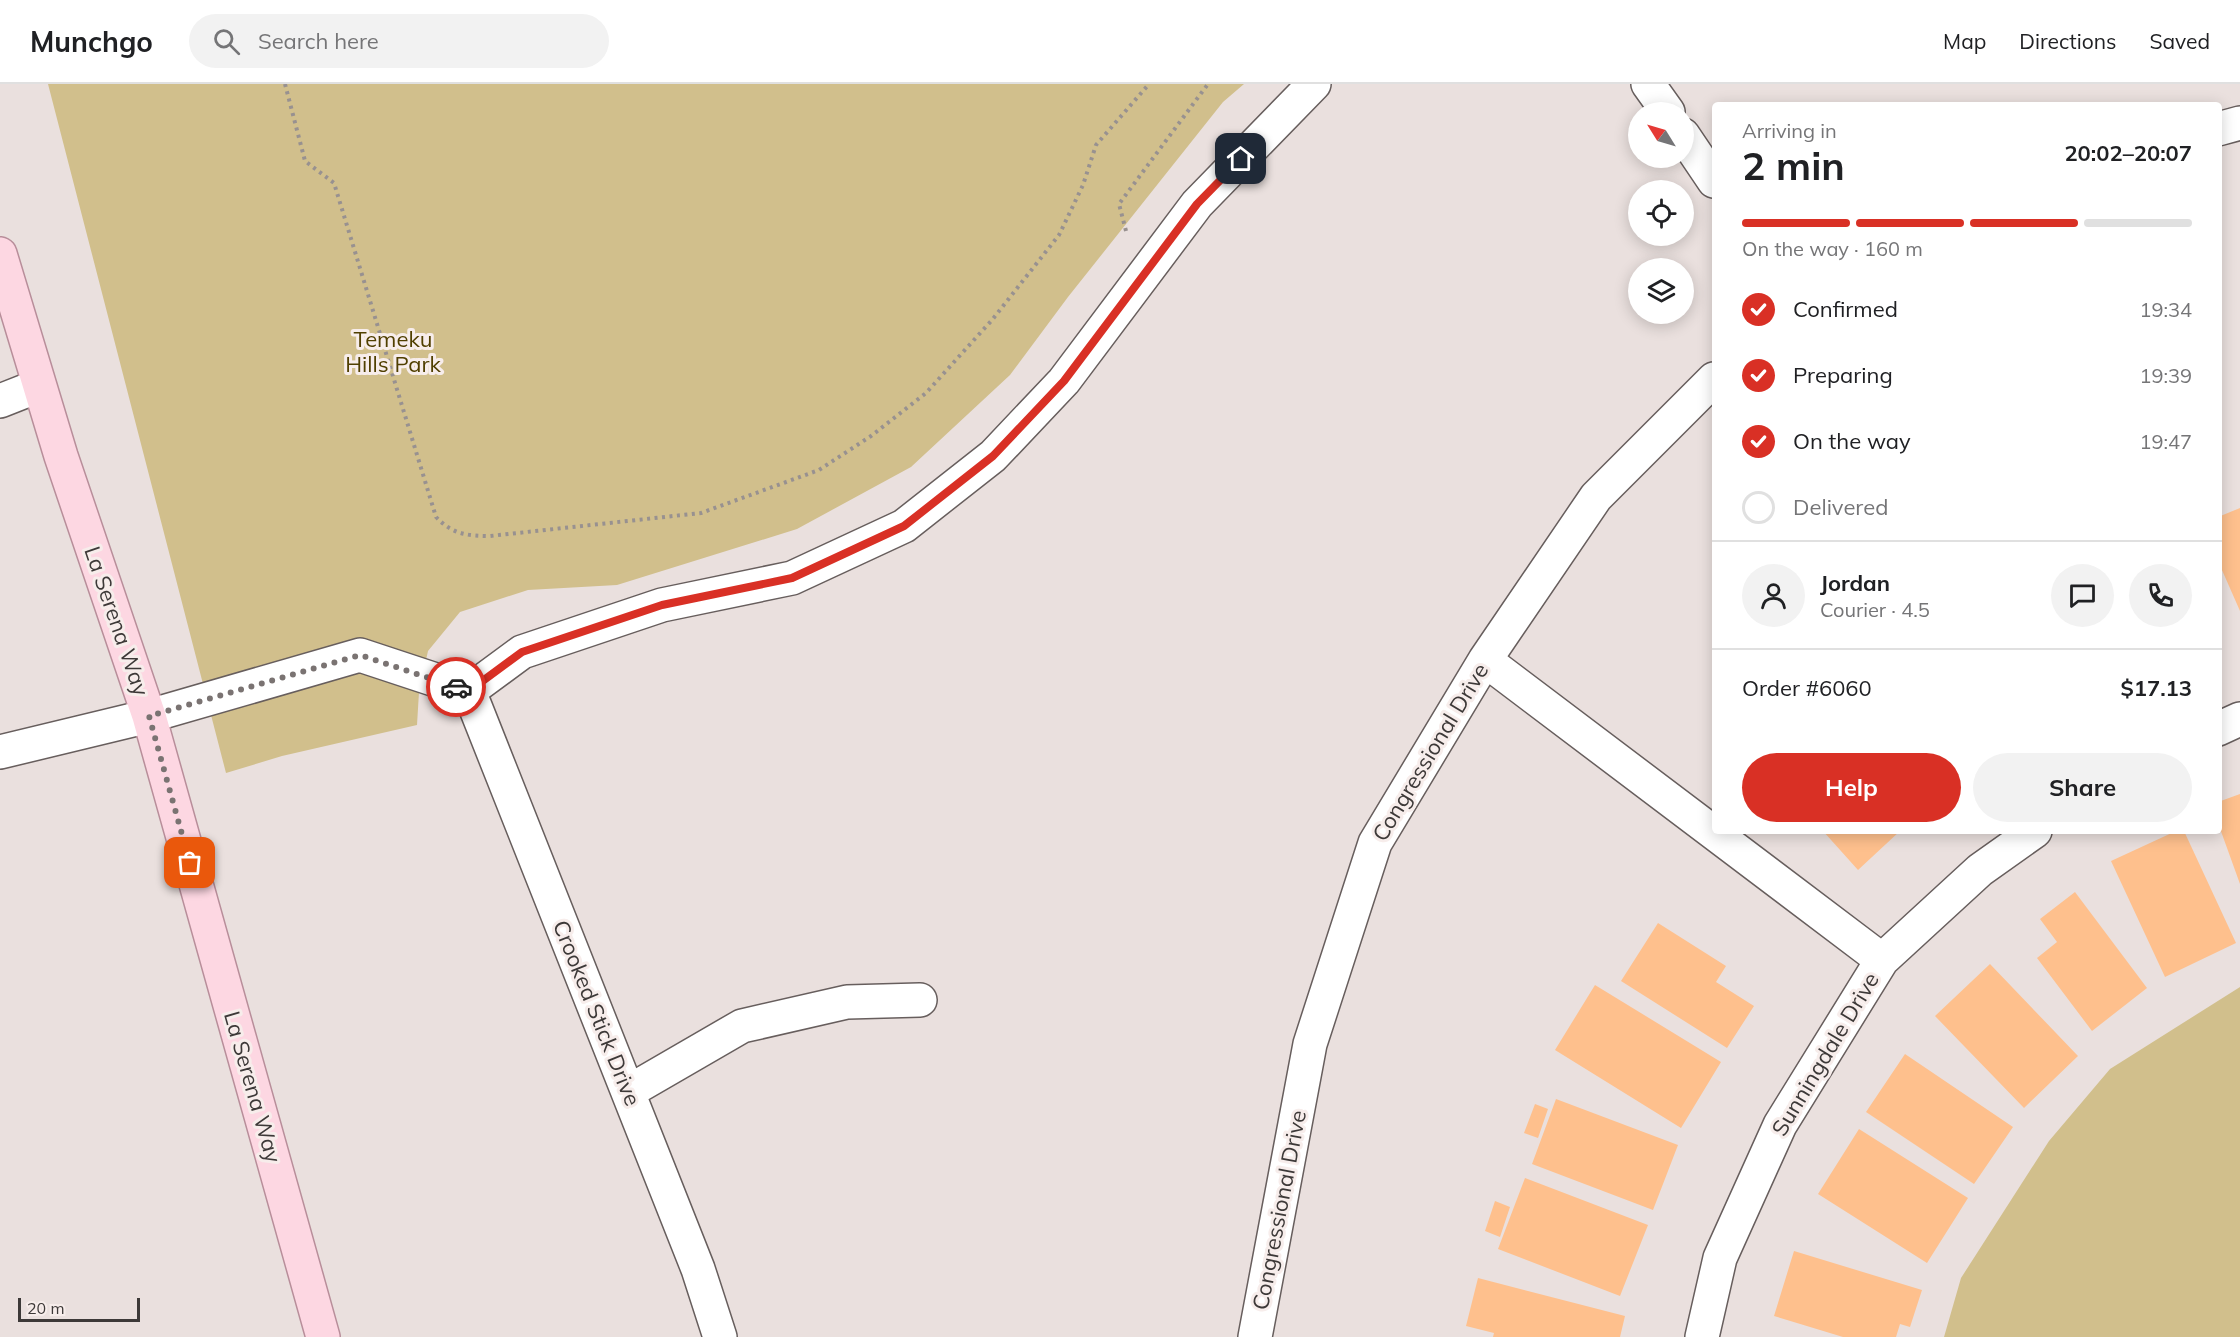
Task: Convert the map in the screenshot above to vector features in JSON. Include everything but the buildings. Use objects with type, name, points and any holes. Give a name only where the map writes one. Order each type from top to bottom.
[{"type":"main road","name":"La Serena Way","points":[[0,254],[38,386],[149,716],[323,1337]]},
{"type":"street","points":[[0,752],[149,716],[360,655],[469,691],[522,652],[662,605],[792,578],[904,526],[993,456],[1064,381],[1197,204],[1314,84]]},
{"type":"street","points":[[1648,84],[1661,102]]},
{"type":"street","points":[[2222,128],[2240,123]]},
{"type":"street","points":[[1694,151],[1712,178]]},
{"type":"street","name":"Congressional Drive","points":[[1256,1337],[1310,1044],[1375,843],[1485,660],[1596,497],[1712,381]]},
{"type":"street","points":[[0,401],[38,386]]},
{"type":"street","points":[[1485,660],[1712,832]]},
{"type":"street","name":"Crooked Stick Drive","points":[[469,691],[698,1269],[720,1337]]},
{"type":"street","points":[[2222,727],[2240,719]]},
{"type":"street","points":[[1715,834],[1882,960]]},
{"type":"street","name":"Sunningdale Drive","points":[[1702,1337],[1720,1258],[1780,1125],[1882,960],[1980,870],[2031,834]]},
{"type":"street","points":[[628,1092],[742,1026],[847,1002],[920,1000]]},
{"type":"path","points":[[285,84],[305,162],[334,183],[436,517],[447,529],[466,536],[489,536],[700,513],[819,470],[871,436],[926,393],[999,312],[1059,235],[1083,185],[1096,146],[1149,84]]},
{"type":"path","points":[[1126,231],[1119,204],[1208,84]]},
{"type":"green space","name":"Temeku Hills Park","points":[[48,84],[1244,84],[1223,102],[1068,297],[1010,375],[911,467],[797,529],[617,585],[528,590],[460,612],[428,651],[419,692],[417,725],[282,756],[226,773]]},
{"type":"green space","points":[[2240,987],[2240,1337],[1944,1337],[1961,1278],[2049,1141],[2110,1069]]},
{"type":"way so far","points":[[190,863],[149,716],[360,655],[456,687]]},
{"type":"route","points":[[456,687],[469,691],[522,652],[662,605],[792,578],[904,526],[993,456],[1064,381],[1197,204],[1241,159]]}]
